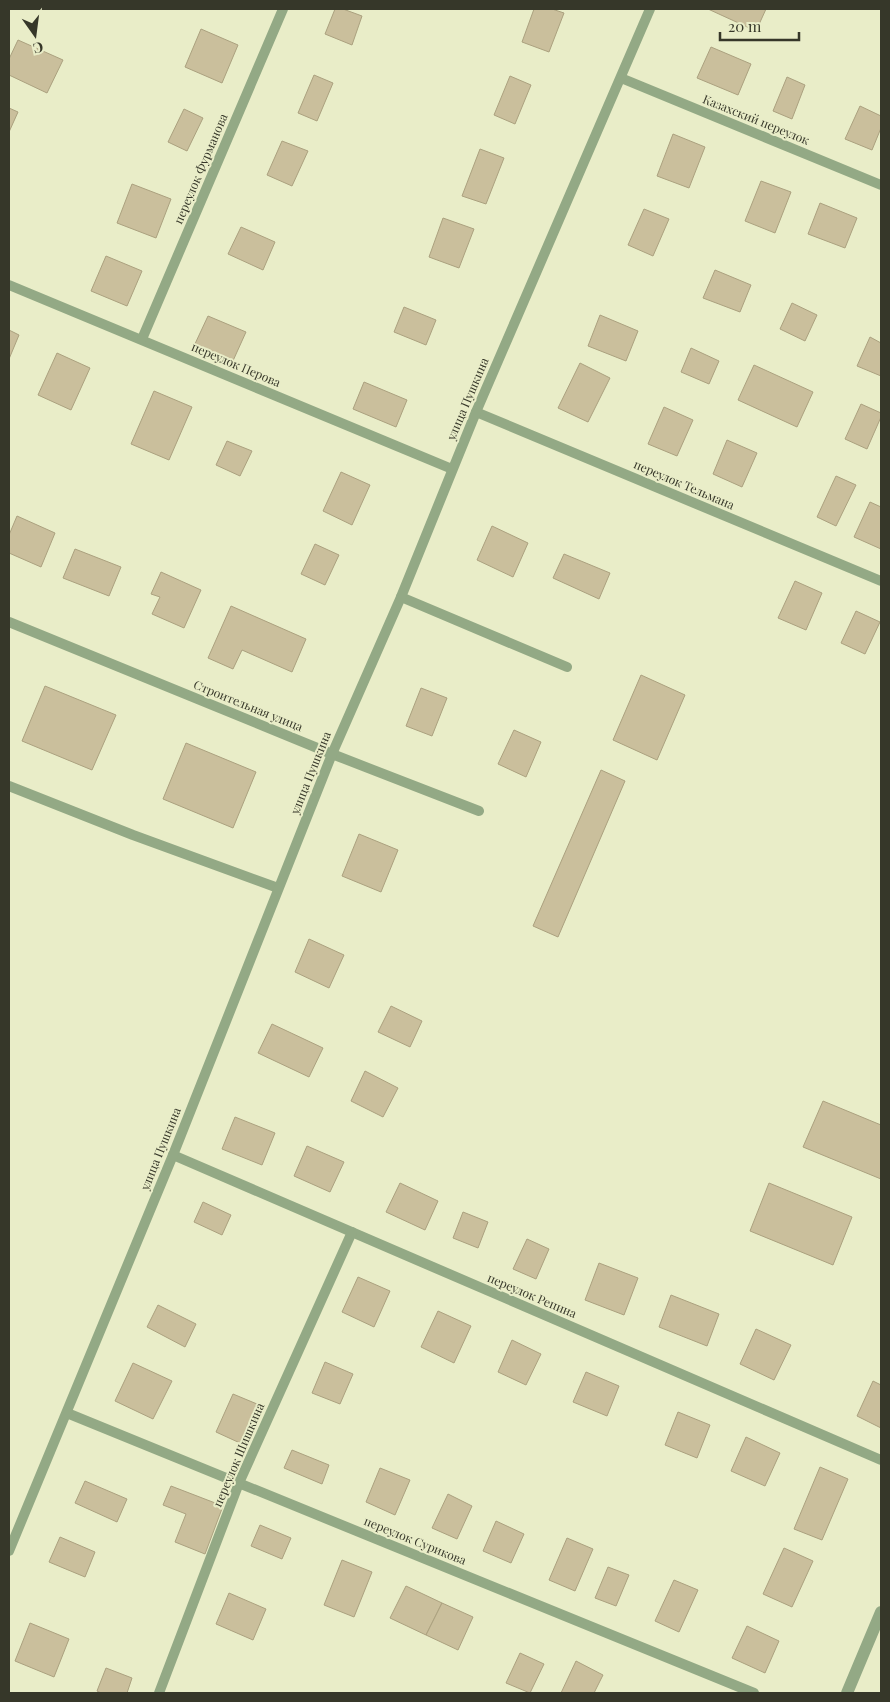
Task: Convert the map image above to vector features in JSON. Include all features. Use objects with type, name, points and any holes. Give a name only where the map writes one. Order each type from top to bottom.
[{"type":"street","points":[[847,1693],[881,1612]]},
{"type":"lane","name":"переулок Фурманова","points":[[142,340],[283,9]]},
{"type":"lane","name":"улица Пушкина","points":[[9,1551],[173,1155],[332,754],[401,597],[476,412],[650,9]]},
{"type":"lane","name":"Казахский переулок","points":[[620,78],[881,185]]},
{"type":"lane","name":"переулок Перова","points":[[9,285],[452,469]]},
{"type":"lane","name":"переулок Тельмана","points":[[476,412],[881,581]]},
{"type":"lane","points":[[401,597],[567,668]]},
{"type":"lane","name":"Строительная улица","points":[[9,622],[332,754],[479,811]]},
{"type":"lane","points":[[9,786],[133,835],[278,888]]},
{"type":"lane","name":"переулок Репина","points":[[173,1155],[881,1460]]},
{"type":"lane","name":"переулок Шишкина","points":[[159,1693],[239,1483],[352,1232]]},
{"type":"lane","name":"переулок Сурикова","points":[[67,1413],[754,1693]]},
{"type":"building","points":[[335,9],[343,9],[362,16],[352,45],[325,34]]},
{"type":"building","points":[[534,9],[552,9],[564,13],[549,52],[522,42]]},
{"type":"building","points":[[708,9],[766,9],[756,31]]},
{"type":"building","points":[[201,29],[238,45],[222,83],[185,67]]},
{"type":"building","points":[[18,40],[63,60],[47,93],[9,75],[9,59]]},
{"type":"building","points":[[711,47],[751,64],[738,95],[697,78]]},
{"type":"building","points":[[314,75],[333,83],[317,121],[298,113]]},
{"type":"building","points":[[510,76],[531,85],[515,124],[494,115]]},
{"type":"building","points":[[787,77],[805,85],[792,119],[773,111]]},
{"type":"building","points":[[860,106],[881,116],[881,128],[872,150],[845,139]]},
{"type":"building","points":[[9,108],[18,112],[9,132]]},
{"type":"building","points":[[184,109],[203,118],[187,151],[168,142]]},
{"type":"building","points":[[673,134],[705,147],[689,188],[657,176]]},
{"type":"building","points":[[282,141],[308,151],[292,186],[267,175]]},
{"type":"building","points":[[480,149],[504,158],[486,204],[462,196]]},
{"type":"building","points":[[761,181],[791,192],[775,233],[745,221]]},
{"type":"building","points":[[132,184],[171,199],[156,238],[117,223]]},
{"type":"building","points":[[820,203],[857,218],[845,248],[808,234]]},
{"type":"building","points":[[644,209],[669,219],[653,256],[628,245]]},
{"type":"building","points":[[443,218],[474,229],[459,268],[429,257]]},
{"type":"building","points":[[241,227],[275,242],[263,270],[228,254]]},
{"type":"building","points":[[106,256],[142,271],[127,306],[91,291]]},
{"type":"building","points":[[715,270],[751,285],[740,312],[703,298]]},
{"type":"building","points":[[792,303],[817,315],[805,341],[780,329]]},
{"type":"building","points":[[404,307],[436,320],[426,345],[394,332]]},
{"type":"building","points":[[600,315],[638,331],[626,361],[588,346]]},
{"type":"building","points":[[208,316],[246,332],[232,363],[194,346]]},
{"type":"building","points":[[9,330],[19,335],[9,359]]},
{"type":"building","points":[[870,337],[881,343],[881,376],[857,366]]},
{"type":"building","points":[[691,348],[719,361],[709,384],[681,372]]},
{"type":"building","points":[[57,353],[90,368],[71,410],[38,395]]},
{"type":"building","points":[[580,363],[610,378],[588,422],[558,408]]},
{"type":"building","points":[[754,365],[813,392],[797,427],[738,400]]},
{"type":"building","points":[[364,382],[407,400],[396,427],[353,409]]},
{"type":"building","points":[[154,391],[192,407],[169,460],[131,444]]},
{"type":"building","points":[[861,404],[881,413],[867,449],[845,439]]},
{"type":"building","points":[[664,407],[693,420],[677,456],[648,444]]},
{"type":"building","points":[[727,440],[757,453],[742,487],[713,474]]},
{"type":"building","points":[[227,441],[252,451],[240,476],[216,465]]},
{"type":"building","points":[[341,472],[370,485],[352,525],[323,511]]},
{"type":"building","points":[[836,476],[856,485],[836,526],[817,517]]},
{"type":"building","points":[[870,502],[881,507],[881,549],[854,537]]},
{"type":"building","points":[[17,516],[55,533],[41,567],[9,553],[9,535]]},
{"type":"building","points":[[492,526],[528,543],[513,577],[477,560]]},
{"type":"building","points":[[315,544],[339,555],[325,585],[301,574]]},
{"type":"building","points":[[75,549],[121,567],[109,596],[63,578]]},
{"type":"building","points":[[564,554],[610,573],[599,599],[553,578]]},
{"type":"building","points":[[161,572],[201,590],[184,628],[152,614],[160,597],[151,594]]},
{"type":"building","points":[[795,581],[822,593],[806,630],[778,618]]},
{"type":"building","points":[[231,606],[306,639],[292,672],[242,650],[233,669],[208,658]]},
{"type":"building","points":[[856,611],[880,622],[865,654],[841,643]]},
{"type":"building","points":[[641,675],[685,695],[657,760],[613,740]]},
{"type":"building","points":[[45,686],[116,715],[92,770],[22,741]]},
{"type":"building","points":[[421,688],[447,698],[432,736],[406,726]]},
{"type":"building","points":[[514,730],[541,742],[526,777],[498,764]]},
{"type":"building","points":[[186,743],[256,772],[233,828],[163,799]]},
{"type":"building","points":[[601,770],[625,781],[558,937],[533,926]]},
{"type":"building","points":[[359,834],[398,850],[381,892],[342,876]]},
{"type":"building","points":[[309,939],[344,955],[329,988],[295,972]]},
{"type":"building","points":[[391,1006],[422,1021],[410,1047],[378,1032]]},
{"type":"building","points":[[272,1024],[323,1048],[309,1077],[258,1053]]},
{"type":"building","points":[[365,1071],[398,1088],[383,1117],[351,1101]]},
{"type":"building","points":[[823,1101],[881,1125],[881,1179],[803,1147]]},
{"type":"building","points":[[235,1117],[275,1133],[262,1165],[222,1149]]},
{"type":"building","points":[[307,1146],[344,1162],[330,1192],[294,1176]]},
{"type":"building","points":[[400,1183],[438,1201],[425,1230],[386,1212]]},
{"type":"building","points":[[769,1183],[852,1217],[833,1265],[750,1231]]},
{"type":"building","points":[[203,1202],[231,1215],[222,1235],[194,1222]]},
{"type":"building","points":[[463,1212],[488,1222],[478,1248],[453,1238]]},
{"type":"building","points":[[527,1239],[549,1249],[536,1279],[513,1269]]},
{"type":"building","points":[[599,1263],[638,1278],[624,1315],[585,1300]]},
{"type":"building","points":[[358,1277],[390,1291],[374,1327],[342,1312]]},
{"type":"building","points":[[671,1295],[719,1314],[707,1346],[659,1327]]},
{"type":"building","points":[[158,1305],[196,1324],[185,1347],[147,1327]]},
{"type":"building","points":[[438,1311],[471,1326],[454,1363],[421,1347]]},
{"type":"building","points":[[756,1329],[791,1345],[774,1380],[740,1364]]},
{"type":"building","points":[[512,1340],[541,1354],[526,1385],[498,1372]]},
{"type":"building","points":[[325,1362],[353,1374],[340,1404],[312,1393]]},
{"type":"building","points":[[133,1363],[172,1381],[153,1419],[115,1401]]},
{"type":"building","points":[[586,1372],[619,1386],[607,1416],[573,1402]]},
{"type":"building","points":[[873,1381],[881,1385],[881,1428],[857,1416]]},
{"type":"building","points":[[233,1394],[257,1404],[240,1443],[216,1432]]},
{"type":"building","points":[[678,1412],[710,1425],[697,1458],[665,1445]]},
{"type":"building","points":[[746,1437],[780,1453],[765,1486],[731,1471]]},
{"type":"building","points":[[292,1450],[329,1465],[322,1484],[284,1468]]},
{"type":"building","points":[[820,1467],[848,1479],[822,1540],[794,1529]]},
{"type":"building","points":[[380,1468],[410,1480],[395,1515],[366,1502]]},
{"type":"building","points":[[85,1481],[127,1499],[117,1522],[75,1503]]},
{"type":"building","points":[[171,1486],[223,1506],[205,1554],[175,1542],[186,1514],[163,1505]]},
{"type":"building","points":[[448,1494],[472,1506],[457,1539],[432,1528]]},
{"type":"building","points":[[496,1521],[524,1534],[511,1563],[483,1551]]},
{"type":"building","points":[[260,1525],[291,1538],[282,1559],[251,1546]]},
{"type":"building","points":[[60,1537],[95,1552],[85,1577],[49,1562]]},
{"type":"building","points":[[567,1538],[593,1549],[575,1591],[549,1580]]},
{"type":"building","points":[[784,1548],[813,1561],[792,1607],[763,1594]]},
{"type":"building","points":[[342,1560],[372,1572],[354,1617],[324,1605]]},
{"type":"building","points":[[608,1567],[629,1575],[616,1606],[595,1598]]},
{"type":"building","points":[[674,1580],[698,1590],[679,1632],[655,1621]]},
{"type":"building","points":[[406,1586],[442,1603],[426,1635],[390,1618]]},
{"type":"building","points":[[229,1593],[266,1609],[253,1640],[216,1624]]},
{"type":"building","points":[[442,1603],[473,1617],[458,1650],[426,1635]]},
{"type":"building","points":[[30,1623],[69,1639],[54,1677],[15,1661]]},
{"type":"building","points":[[747,1626],[779,1641],[765,1673],[732,1658]]},
{"type":"building","points":[[520,1653],[544,1664],[530,1693],[506,1683]]},
{"type":"building","points":[[576,1661],[603,1675],[594,1693],[561,1693]]},
{"type":"building","points":[[106,1668],[132,1678],[127,1693],[101,1693],[97,1691]]}]
